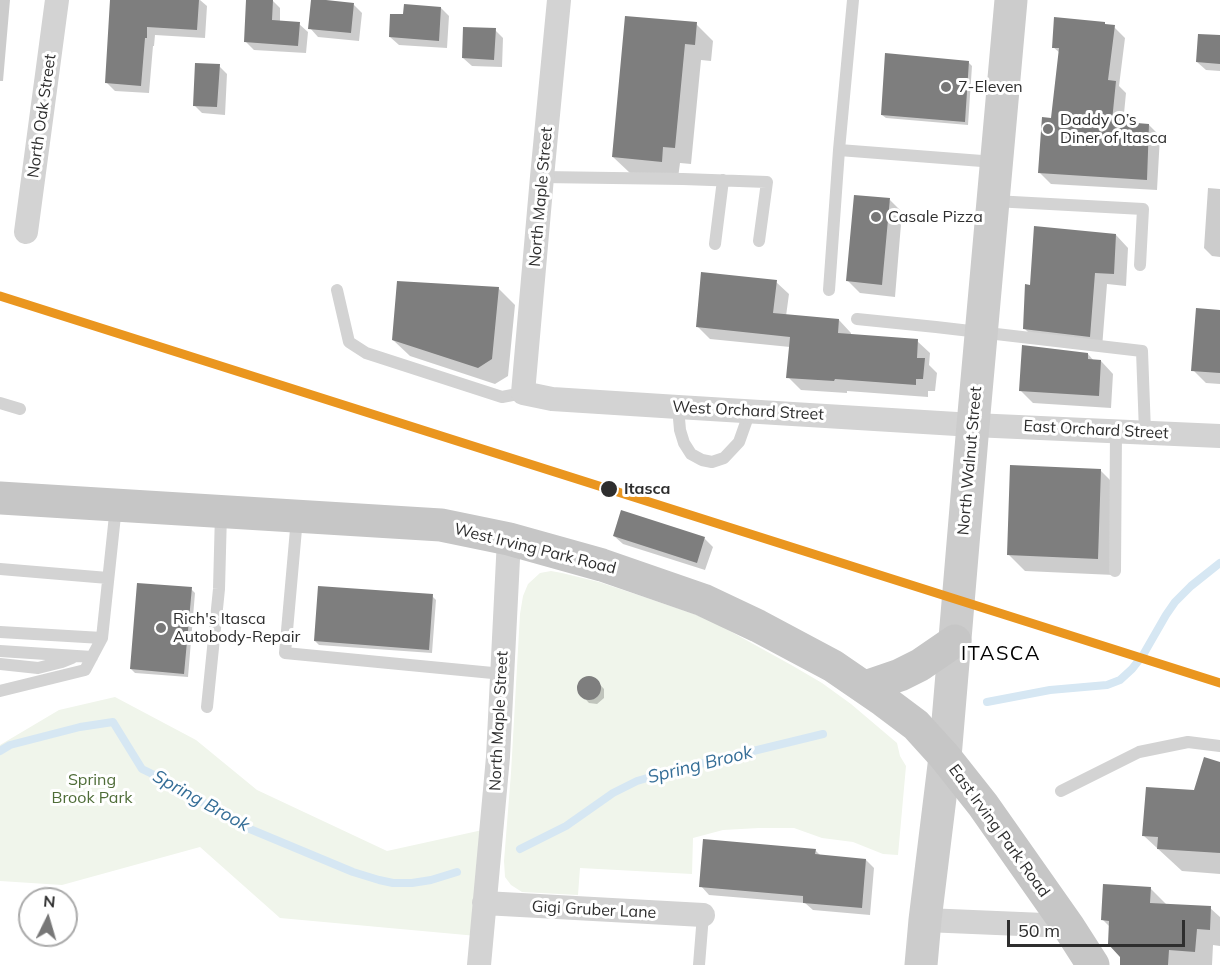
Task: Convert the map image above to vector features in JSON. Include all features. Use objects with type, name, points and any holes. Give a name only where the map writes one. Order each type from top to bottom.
[{"type":"main road","name":"West Irving Park Road","points":[[0,498],[441,525],[509,539],[602,565],[703,600],[758,627],[833,666],[864,687],[916,725],[945,757]]},
{"type":"main road","points":[[864,687],[900,675],[920,665],[955,640]]},
{"type":"main road","name":"East Irving Park Road","points":[[945,757],[1004,833],[1093,965]]},
{"type":"street","name":"North Oak Street","points":[[26,232],[57,0]]},
{"type":"street","name":"North Maple Street","points":[[523,393],[560,0]]},
{"type":"street","name":"North Walnut Street","points":[[921,965],[945,757],[1011,0]]},
{"type":"street","name":"West Orchard Street","points":[[523,393],[552,399],[973,425]]},
{"type":"street","name":"East Orchard Street","points":[[973,425],[1220,436]]},
{"type":"street","name":"North Maple Street","points":[[479,965],[497,774],[509,539]]},
{"type":"street","name":"Gigi Gruber Lane","points":[[484,903],[703,915]]},
{"type":"street","points":[[925,921],[1068,926]]},
{"type":"lane","points":[[829,290],[838,150],[853,0]]},
{"type":"lane","points":[[838,150],[997,162]]},
{"type":"lane","points":[[542,177],[767,182],[759,241]]},
{"type":"lane","points":[[715,244],[723,180]]},
{"type":"lane","points":[[993,201],[1143,209],[1140,265]]},
{"type":"lane","points":[[337,290],[349,342],[366,353],[502,397],[523,393]]},
{"type":"lane","points":[[857,320],[1142,351],[1145,432]]},
{"type":"lane","points":[[0,403],[20,410]]},
{"type":"lane","points":[[678,407],[680,430],[684,443],[691,454],[712,462],[724,458],[740,442],[750,411]]},
{"type":"lane","points":[[1115,571],[1116,431]]},
{"type":"lane","points":[[0,690],[85,670],[102,638],[116,505]]},
{"type":"lane","points":[[207,707],[219,589],[221,512]]},
{"type":"lane","points":[[297,516],[285,653],[503,674]]},
{"type":"lane","points":[[0,569],[108,578]]},
{"type":"lane","points":[[0,632],[102,638]]},
{"type":"lane","points":[[0,651],[92,657]]},
{"type":"lane","points":[[0,664],[38,668],[75,656]]},
{"type":"lane","points":[[1061,791],[1139,752],[1188,741],[1220,746]]},
{"type":"lane","points":[[699,965],[703,915]]},
{"type":"green space","points":[[551,571],[599,582],[694,614],[719,625],[822,683],[851,704],[897,743],[900,756],[906,766],[898,855],[883,854],[853,842],[822,838],[794,828],[723,830],[693,838],[692,874],[580,868],[578,895],[522,892],[511,885],[505,877],[504,861],[520,614],[528,584],[540,573]]},
{"type":"green space","name":"Spring Brook Park","points":[[115,697],[196,740],[257,790],[387,851],[487,829],[477,936],[280,918],[200,847],[62,885],[0,881],[0,745],[59,710]]},
{"type":"building","points":[[110,0],[199,0],[197,30],[147,27],[141,86],[105,83]]},
{"type":"building","points":[[246,0],[273,0],[272,20],[300,22],[298,46],[244,42]]},
{"type":"building","points":[[311,0],[354,3],[351,33],[308,29]]},
{"type":"building","points":[[404,4],[441,7],[439,41],[389,37],[390,14],[403,14]]},
{"type":"building","points":[[625,16],[697,22],[695,45],[685,44],[675,148],[663,147],[662,162],[612,157]]},
{"type":"building","points":[[1054,17],[1115,25],[1108,80],[1116,81],[1112,121],[1149,124],[1147,180],[1038,173],[1042,117],[1051,118],[1059,48],[1052,48]]},
{"type":"building","points":[[463,27],[496,28],[494,60],[462,58]]},
{"type":"building","points":[[1198,34],[1220,35],[1220,64],[1196,62]]},
{"type":"building","points":[[885,53],[969,61],[965,122],[881,115]]},
{"type":"building","points":[[195,63],[220,64],[217,107],[193,106]]},
{"type":"building","points":[[854,195],[890,198],[882,285],[846,281]]},
{"type":"building","points":[[1034,226],[1116,234],[1114,274],[1095,273],[1090,337],[1023,329],[1025,284],[1030,285]]},
{"type":"building","points":[[701,272],[777,280],[773,313],[839,319],[838,333],[918,339],[917,358],[925,358],[923,379],[916,379],[916,385],[786,378],[790,337],[696,327]]},
{"type":"building","points":[[397,281],[499,287],[492,359],[478,368],[392,340]]},
{"type":"building","points":[[1196,308],[1220,310],[1220,373],[1191,371]]},
{"type":"building","points":[[1022,345],[1088,353],[1088,359],[1101,360],[1099,396],[1019,391]]},
{"type":"building","points":[[1010,465],[1101,469],[1098,559],[1007,555]]},
{"type":"building","name":"Itasca","points":[[621,510],[705,537],[697,563],[613,536]]},
{"type":"building","name":"Rich's Itasca Autobody-Repair","points":[[137,583],[192,587],[184,674],[130,669]]},
{"type":"building","points":[[318,586],[433,594],[429,650],[314,641]]},
{"type":"building","points":[[589,676],[598,679],[601,688],[598,697],[589,700],[580,697],[577,688],[580,679]]},
{"type":"building","points":[[1204,757],[1220,762],[1220,853],[1157,849],[1158,837],[1142,836],[1146,787],[1194,790]]},
{"type":"building","points":[[703,839],[816,849],[815,854],[866,859],[862,908],[803,903],[803,896],[699,887]]},
{"type":"building","points":[[1103,884],[1151,887],[1150,903],[1211,906],[1210,930],[1197,929],[1195,952],[1169,950],[1168,965],[1120,965],[1120,957],[1108,944],[1109,921],[1101,920]]},
{"type":"waterway","name":"Spring Brook","points":[[987,702],[1050,690],[1107,685],[1120,680],[1143,655],[1175,602],[1220,563]]},
{"type":"waterway","name":"Spring Brook","points":[[0,751],[10,745],[80,727],[113,722],[142,769],[179,787],[186,795],[218,809],[233,822],[353,872],[379,880],[412,883],[457,872]]},
{"type":"waterway","name":"Spring Brook","points":[[520,849],[566,826],[613,793],[637,781],[823,734]]},
{"type":"transit line","points":[[0,296],[1220,683]]},
{"type":"place","name":"7-Eleven","points":[[946,87]]},
{"type":"place","name":"Daddy O’s Diner of Itasca","points":[[1048,129]]},
{"type":"place","name":"Casale Pizza","points":[[876,217]]},
{"type":"place","name":"Itasca","points":[[609,489]]},
{"type":"place","name":"Rich's Itasca Autobody-Repair","points":[[161,628]]},
{"type":"district","name":"ITASCA","points":[[1001,654]]}]
